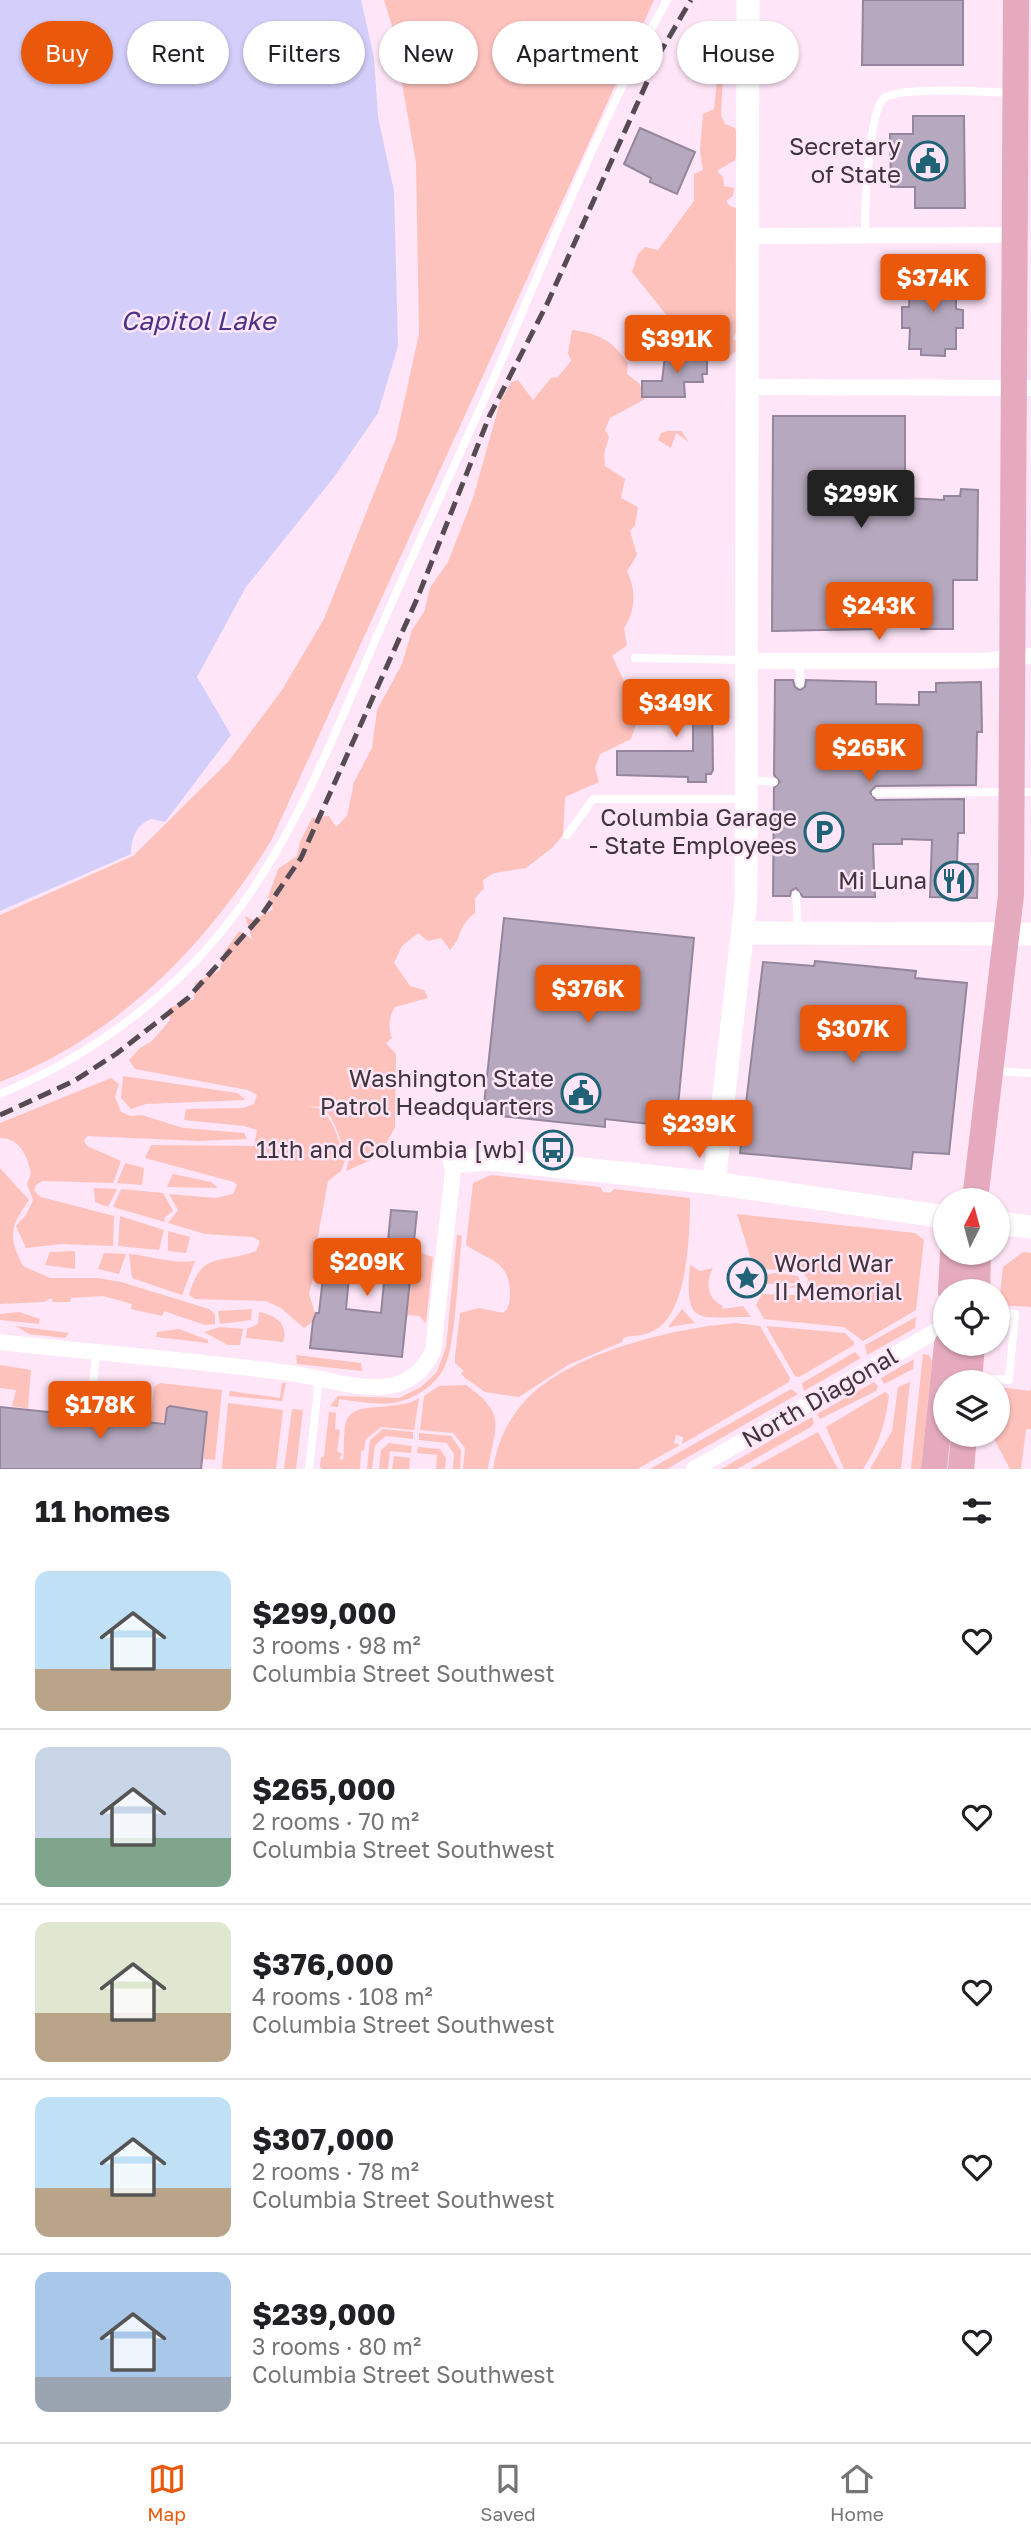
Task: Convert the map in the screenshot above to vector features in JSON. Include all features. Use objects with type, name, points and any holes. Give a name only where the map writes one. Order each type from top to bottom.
[{"type":"main road","points":[[976,1188],[991,1071],[1019,934],[1011,895],[1021,792],[1023,388],[1016,236],[1023,125],[1016,93],[1016,0]]},
{"type":"main road","points":[[934,1469],[946,1356]]},
{"type":"main road","points":[[961,1469],[963,1447]]},
{"type":"street","points":[[714,1183],[745,933],[748,661],[748,0]]},
{"type":"street","points":[[747,236],[1016,236]]},
{"type":"street","points":[[746,387],[1023,388]]},
{"type":"street","points":[[748,661],[984,661],[1021,657]]},
{"type":"street","points":[[745,933],[1019,934]]},
{"type":"street","points":[[0,1342],[387,1386],[406,1381],[427,1364],[436,1336],[454,1162],[488,1159],[714,1183],[933,1215]]},
{"type":"street","points":[[1010,1224],[1031,1227]]},
{"type":"street","name":"North Diagonal","points":[[695,1469],[933,1333]]},
{"type":"lane","points":[[0,1094],[77,1055],[144,1009],[211,943],[265,871],[321,762],[509,343],[548,247],[640,48],[667,0]]},
{"type":"lane","points":[[864,235],[864,197],[869,159],[878,106],[883,99],[903,92],[1016,93]]},
{"type":"lane","points":[[635,658],[748,661]]},
{"type":"lane","points":[[799,661],[800,682]]},
{"type":"lane","points":[[567,835],[593,799],[746,790],[774,782]]},
{"type":"lane","points":[[876,793],[1021,792]]},
{"type":"lane","points":[[796,895],[798,933]]},
{"type":"lane","points":[[991,1071],[1031,1073]]},
{"type":"lane","points":[[1010,1313],[1016,1314],[1010,1371]]},
{"type":"lane","points":[[93,1385],[96,1353]]},
{"type":"lane","points":[[309,1469],[319,1379]]},
{"type":"shaded area","points":[[384,0],[654,0],[644,21],[492,21],[492,84],[616,84],[271,841],[217,917],[155,984],[121,1013],[83,1039],[0,1082],[0,915],[133,856],[228,762],[282,690],[324,619],[396,438],[419,334],[416,163],[402,84],[478,84],[478,21],[390,21]]},
{"type":"shaded area","points":[[717,84],[723,84],[721,115],[725,124],[735,128],[739,140],[735,160],[717,171],[723,177],[724,186],[734,188],[733,196],[726,201],[730,206],[744,211],[742,299],[736,317],[739,327],[733,339],[739,342],[738,350],[724,360],[712,360],[703,345],[676,335],[676,327],[632,272],[638,254],[645,247],[658,250],[694,201],[694,174],[703,170],[700,150],[703,114],[714,109]]},
{"type":"shaded area","points":[[572,330],[598,336],[611,344],[628,363],[627,374],[640,384],[645,399],[610,418],[605,430],[609,437],[604,454],[605,466],[625,479],[621,498],[638,507],[635,525],[630,531],[637,555],[627,571],[633,600],[631,614],[624,628],[627,645],[612,656],[625,683],[625,715],[636,724],[631,739],[600,754],[595,768],[599,782],[565,797],[563,835],[553,847],[526,868],[494,873],[483,880],[484,888],[475,898],[475,913],[465,923],[450,950],[441,938],[428,941],[418,933],[402,946],[394,963],[410,986],[424,990],[428,998],[395,1007],[391,1014],[392,1038],[386,1043],[396,1054],[395,1127],[380,1156],[346,1171],[349,1160],[332,1120],[323,1107],[308,1106],[322,1109],[327,1116],[337,1134],[345,1160],[341,1171],[328,1181],[314,1258],[316,1268],[309,1294],[317,1319],[304,1328],[281,1308],[266,1301],[195,1299],[189,1295],[194,1281],[206,1265],[256,1251],[260,1241],[253,1237],[205,1234],[168,1223],[178,1210],[169,1194],[216,1198],[233,1194],[237,1185],[145,1158],[151,1145],[254,1146],[257,1130],[244,1126],[184,1120],[186,1109],[243,1108],[254,1104],[257,1095],[248,1090],[135,1069],[129,1060],[140,1048],[152,1041],[170,1020],[169,1008],[194,999],[195,983],[220,970],[224,952],[239,931],[252,939],[245,916],[253,920],[273,909],[268,897],[278,869],[297,856],[300,842],[312,818],[329,816],[336,827],[347,816],[354,782],[372,748],[377,710],[402,664],[412,630],[424,612],[430,588],[448,562],[473,498],[500,402],[511,382],[518,380],[533,400],[551,378],[558,377],[571,361],[568,353]]},
{"type":"shaded area","points":[[681,431],[689,442],[676,433],[671,448],[658,440],[661,433]]},
{"type":"shaded area","points":[[123,1076],[237,1093],[246,1100],[146,1104],[131,1109],[121,1098]]},
{"type":"shaded area","points":[[111,1078],[119,1084],[115,1097],[121,1112],[131,1116],[142,1115],[183,1128],[244,1133],[247,1139],[199,1141],[88,1136],[84,1140],[87,1146],[121,1161],[113,1183],[42,1181],[36,1185],[34,1191],[41,1197],[114,1216],[113,1246],[61,1244],[26,1248],[16,1226],[26,1215],[33,1200],[27,1184],[31,1173],[22,1149],[13,1141],[0,1138],[0,1123]]},
{"type":"shaded area","points":[[125,1163],[144,1168],[142,1185],[117,1183]]},
{"type":"shaded area","points":[[0,1168],[29,1200],[18,1217],[13,1232],[15,1247],[23,1266],[50,1278],[98,1278],[121,1282],[209,1309],[215,1314],[215,1324],[205,1325],[164,1311],[162,1316],[131,1309],[132,1304],[103,1296],[71,1298],[70,1302],[53,1302],[51,1298],[44,1302],[0,1304]]},
{"type":"shaded area","points":[[173,1174],[211,1182],[218,1188],[167,1187]]},
{"type":"shaded area","points":[[491,1175],[600,1187],[603,1192],[610,1193],[614,1189],[690,1198],[685,1268],[676,1304],[668,1318],[654,1331],[623,1338],[622,1342],[568,1365],[519,1397],[485,1392],[464,1377],[461,1373],[464,1371],[455,1363],[460,1313],[479,1308],[503,1313],[510,1301],[506,1273],[496,1262],[466,1245],[473,1183]]},
{"type":"shaded area","points":[[94,1188],[117,1189],[108,1207],[95,1202]]},
{"type":"shaded area","points":[[121,1189],[163,1193],[173,1211],[164,1218],[165,1222],[113,1207]]},
{"type":"shaded area","points":[[737,1214],[915,1233],[924,1240],[916,1310],[863,1341],[844,1327],[764,1319],[756,1305],[762,1294],[794,1295],[806,1288],[808,1279],[801,1270],[754,1269]]},
{"type":"shaded area","points":[[120,1216],[164,1230],[159,1250],[118,1246]]},
{"type":"shaded area","points":[[168,1231],[190,1237],[186,1253],[168,1251]]},
{"type":"shaded area","points":[[457,1235],[462,1236],[454,1322],[449,1355],[441,1373],[424,1390],[409,1399],[380,1404],[339,1399],[338,1407],[330,1406],[338,1396],[399,1398],[421,1387],[437,1372],[446,1347]]},
{"type":"shaded area","points":[[75,1251],[75,1269],[45,1265],[50,1252]]},
{"type":"shaded area","points":[[415,1251],[433,1257],[426,1323],[419,1316],[409,1315],[405,1318]]},
{"type":"shaded area","points":[[1023,1252],[1031,1253],[1031,1307],[1010,1306],[1010,1279],[1002,1279],[1003,1267],[1010,1265],[1010,1262]]},
{"type":"shaded area","points":[[104,1253],[126,1254],[119,1274],[98,1269]]},
{"type":"shaded area","points":[[129,1254],[170,1261],[195,1261],[182,1295],[132,1278]]},
{"type":"shaded area","points":[[690,1265],[700,1271],[713,1268],[709,1290],[714,1299],[723,1306],[722,1309],[743,1306],[751,1317],[699,1315],[690,1300]]},
{"type":"shaded area","points":[[775,1273],[798,1276],[801,1284],[797,1288],[780,1287],[798,1283],[762,1284],[754,1280],[755,1277]]},
{"type":"shaded area","points":[[252,1309],[251,1320],[220,1324],[218,1311]]},
{"type":"shaded area","points":[[682,1309],[695,1323],[668,1327]]},
{"type":"shaded area","points":[[19,1312],[40,1319],[39,1324],[0,1320],[0,1314]]},
{"type":"shaded area","points":[[259,1312],[279,1321],[284,1330],[283,1342],[246,1338],[247,1329],[258,1324]]},
{"type":"shaded area","points":[[916,1317],[915,1328],[867,1355],[865,1345]]},
{"type":"shaded area","points":[[736,1323],[760,1326],[790,1378],[789,1382],[682,1444],[683,1437],[676,1435],[674,1443],[680,1445],[637,1469],[493,1469],[504,1433],[518,1409],[543,1385],[567,1370],[594,1357],[653,1337]]},
{"type":"shaded area","points":[[16,1326],[69,1333],[65,1338],[29,1334]]},
{"type":"shaded area","points":[[766,1326],[845,1333],[854,1345],[799,1377],[795,1376]]},
{"type":"shaded area","points":[[220,1327],[243,1329],[240,1345],[228,1345],[204,1332]]},
{"type":"shaded area","points":[[179,1329],[208,1340],[208,1343],[156,1337],[157,1332]]},
{"type":"shaded area","points":[[855,1352],[861,1358],[804,1391],[802,1383]]},
{"type":"shaded area","points":[[923,1354],[929,1355],[932,1361],[921,1469],[911,1469]]},
{"type":"shaded area","points":[[296,1355],[361,1363],[362,1371],[297,1364]]},
{"type":"shaded area","points":[[914,1359],[913,1369],[884,1384],[881,1378]]},
{"type":"shaded area","points":[[0,1365],[31,1370],[28,1409],[12,1406],[16,1390],[0,1388]]},
{"type":"shaded area","points":[[874,1382],[878,1386],[876,1391],[820,1419],[817,1414]]},
{"type":"shaded area","points":[[910,1382],[901,1469],[870,1469],[892,1431],[898,1387]]},
{"type":"shaded area","points":[[160,1383],[222,1390],[215,1460],[203,1459],[208,1412],[167,1406],[165,1422],[150,1422],[154,1387]]},
{"type":"shaded area","points":[[282,1383],[286,1383],[282,1401],[229,1396],[230,1391],[280,1398]]},
{"type":"shaded area","points":[[466,1385],[479,1395],[493,1413],[495,1431],[488,1469],[463,1469],[465,1448],[453,1433],[420,1430],[424,1396],[439,1386]]},
{"type":"shaded area","points":[[1031,1386],[1031,1429],[1026,1429],[1021,1469],[1010,1469],[998,1447],[1010,1447],[1010,1388],[1030,1391]]},
{"type":"shaded area","points":[[791,1389],[798,1394],[667,1469],[650,1469]]},
{"type":"shaded area","points":[[885,1392],[889,1395],[886,1415],[873,1452],[863,1469],[844,1469],[826,1427]]},
{"type":"shaded area","points":[[419,1398],[414,1430],[381,1427],[366,1439],[364,1450],[361,1451],[360,1469],[322,1469],[320,1466],[324,1456],[329,1412],[336,1413],[335,1429],[340,1430],[337,1451],[342,1454],[339,1459],[343,1460],[349,1416],[362,1409],[402,1404]]},
{"type":"shaded area","points":[[228,1403],[283,1410],[276,1469],[222,1469]]},
{"type":"shaded area","points":[[292,1409],[303,1410],[296,1469],[284,1469]]},
{"type":"shaded area","points":[[812,1417],[814,1423],[811,1427],[737,1469],[721,1469]]},
{"type":"shaded area","points":[[383,1429],[413,1432],[413,1439],[386,1436],[375,1445],[372,1469],[367,1469],[370,1440]]},
{"type":"shaded area","points":[[818,1432],[838,1469],[750,1469],[756,1466]]},
{"type":"shaded area","points":[[419,1433],[451,1436],[461,1450],[460,1469],[453,1469],[454,1454],[447,1443],[419,1440]]},
{"type":"shaded area","points":[[389,1443],[412,1446],[411,1453],[390,1451],[388,1469],[379,1469],[381,1450]]},
{"type":"shaded area","points":[[418,1447],[440,1449],[446,1458],[445,1469],[436,1469],[437,1455],[417,1453]]},
{"type":"shaded area","points":[[394,1456],[410,1458],[409,1469],[392,1469]]},
{"type":"water","name":"Capitol Lake","points":[[0,0],[361,0],[374,58],[378,117],[394,191],[398,346],[378,413],[334,477],[246,587],[197,677],[231,735],[165,822],[152,819],[142,824],[133,838],[131,854],[0,911]]},
{"type":"building","points":[[863,0],[963,0],[963,65],[862,65]]},
{"type":"building","name":"Secretary of State","points":[[913,116],[964,116],[965,208],[915,208],[915,187],[891,187],[890,134],[913,134]]},
{"type":"building","points":[[640,128],[695,152],[677,194],[650,182],[651,178],[624,164]]},
{"type":"building","points":[[922,272],[945,273],[945,280],[956,280],[956,309],[963,310],[963,328],[956,328],[956,349],[945,349],[945,356],[921,355],[921,349],[909,349],[910,328],[902,328],[902,307],[909,307],[910,279],[922,279]]},
{"type":"building","points":[[672,351],[702,352],[702,359],[707,359],[707,374],[702,374],[703,382],[684,382],[685,397],[642,397],[642,381],[662,381],[665,356]]},
{"type":"building","points":[[773,416],[905,416],[905,498],[944,500],[944,496],[960,496],[961,489],[978,490],[977,580],[953,580],[953,629],[921,629],[921,621],[876,621],[876,629],[772,631]]},
{"type":"building","points":[[775,680],[793,680],[795,687],[800,690],[805,687],[806,680],[876,682],[876,704],[919,705],[919,692],[936,692],[936,683],[981,682],[982,732],[977,732],[976,785],[876,786],[870,792],[876,800],[964,799],[964,833],[958,833],[957,864],[978,864],[977,898],[930,897],[932,840],[902,839],[902,844],[873,844],[875,897],[803,897],[796,888],[791,891],[790,896],[773,896],[774,788],[780,782],[774,775]]},
{"type":"building","points":[[650,686],[706,689],[706,697],[712,697],[713,770],[711,774],[706,774],[706,782],[688,782],[688,777],[617,775],[617,751],[693,751],[693,718],[690,718],[690,713],[649,713]]},
{"type":"building","points":[[504,918],[694,938],[676,1127],[605,1119],[605,1127],[483,1114]]},
{"type":"building","points":[[815,961],[916,971],[915,978],[967,983],[949,1154],[913,1152],[911,1169],[740,1153],[763,962],[814,966]]},
{"type":"building","points":[[391,1210],[417,1212],[402,1357],[310,1348],[313,1321],[316,1313],[319,1313],[327,1242],[352,1245],[346,1309],[381,1313]]},
{"type":"building","points":[[170,1406],[207,1412],[201,1469],[0,1469],[0,1407],[165,1424],[167,1408]]},
{"type":"railway","points":[[0,1115],[74,1081],[116,1054],[188,998],[261,916],[301,858],[417,599],[489,417],[547,304],[661,51],[691,0]]},
{"type":"place","name":"Secretary of State","points":[[928,161]]},
{"type":"place","name":"Columbia Garage - State Employees","points":[[824,832]]},
{"type":"place","name":"Mi Luna","points":[[954,881]]},
{"type":"place","name":"Washington State Patrol Headquarters","points":[[581,1093]]},
{"type":"place","name":"11th and Columbia [wb]","points":[[553,1150]]},
{"type":"place","name":"World War II Memorial","points":[[747,1278]]}]
